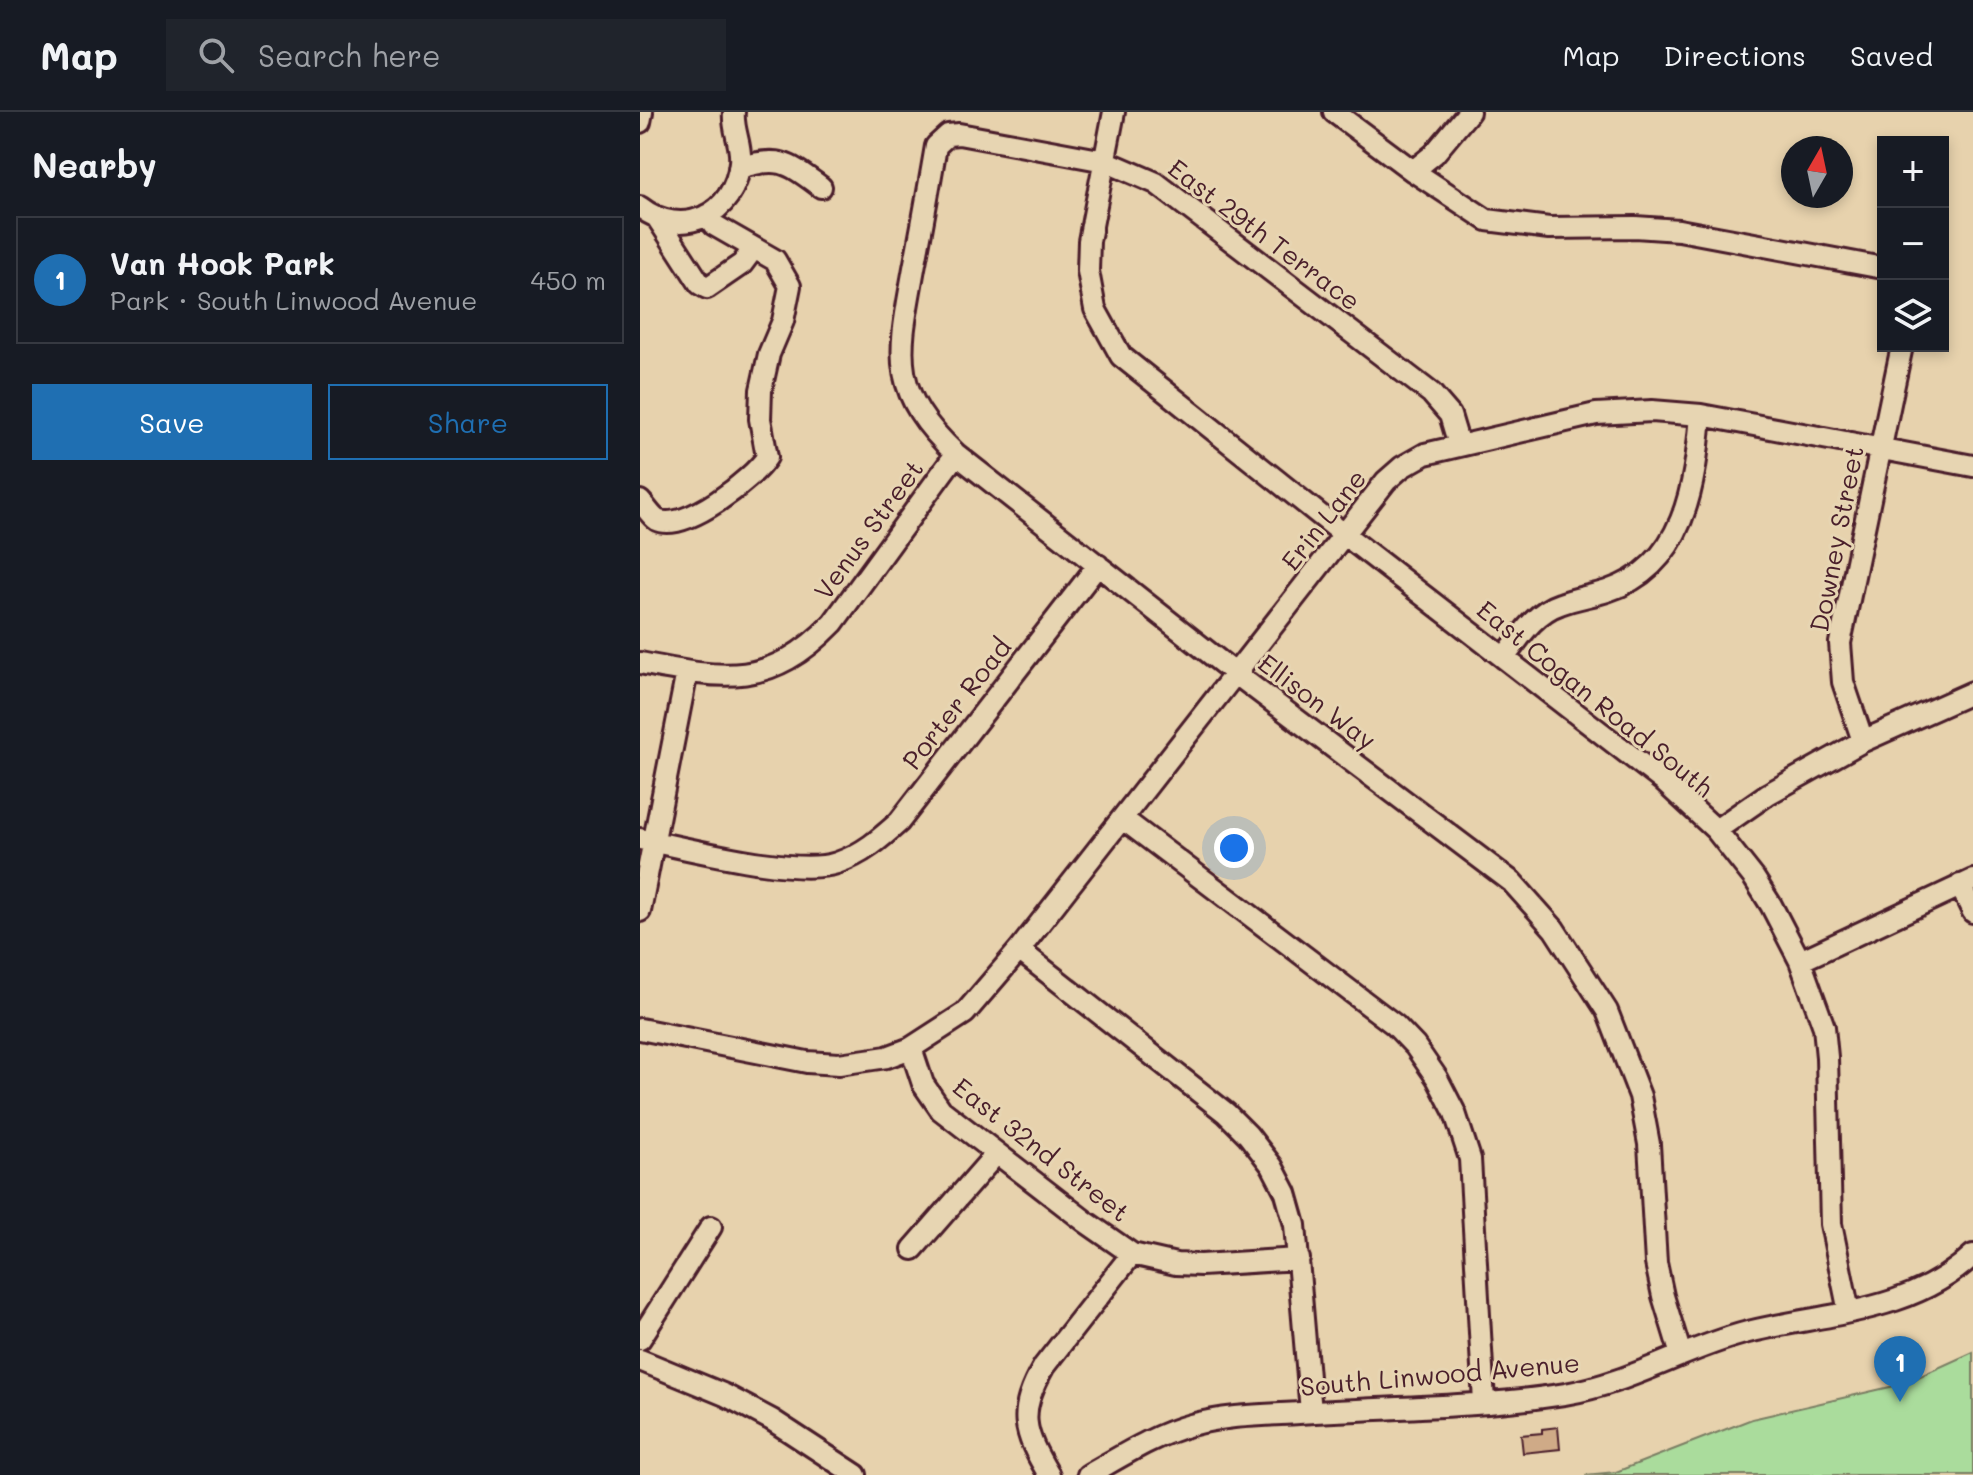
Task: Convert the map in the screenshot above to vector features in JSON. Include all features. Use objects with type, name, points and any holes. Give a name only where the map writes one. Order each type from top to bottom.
[{"type":"street","points":[[640,122],[642,112]]},
{"type":"street","points":[[645,211],[693,221],[718,211],[735,186],[741,159],[734,112]]},
{"type":"street","name":"East Cogan Road South","points":[[1114,112],[1089,241],[1088,271],[1095,309],[1121,356],[1345,535],[1662,780],[1716,830],[1754,878],[1800,961],[1824,1027],[1831,1224],[1849,1312]]},
{"type":"street","points":[[1334,112],[1413,171],[1487,220],[1549,228],[1679,230],[1877,267]]},
{"type":"street","points":[[1413,171],[1444,144],[1469,112]]},
{"type":"street","name":"East 29th Terrace","points":[[945,138],[959,134],[1105,161],[1156,183],[1431,393],[1450,415],[1459,445]]},
{"type":"street","name":"Ellison Way","points":[[945,138],[936,146],[901,340],[906,382],[916,407],[931,431],[956,454],[1236,674],[1512,882],[1554,929],[1607,1011],[1640,1096],[1649,1144],[1656,1263],[1681,1355]]},
{"type":"street","points":[[739,168],[773,161],[790,165],[821,187]]},
{"type":"street","points":[[645,211],[700,284],[707,288],[742,264],[754,248]]},
{"type":"street","points":[[640,501],[656,519],[671,522],[695,516],[759,470],[767,457],[760,419],[761,390],[769,354],[783,321],[790,286],[775,260],[714,225],[707,215]]},
{"type":"street","name":"Downey Street","points":[[1863,741],[1843,682],[1840,643],[1901,352]]},
{"type":"street","name":"Erin Lane","points":[[911,1048],[965,1013],[1123,819],[1386,481],[1402,467],[1425,454],[1596,414],[1652,411],[1701,415],[1973,466]]},
{"type":"street","points":[[1504,658],[1520,636],[1545,611],[1558,604],[1624,585],[1663,555],[1686,511],[1698,460],[1701,415]]},
{"type":"street","name":"Venus Street","points":[[640,663],[717,677],[754,673],[782,664],[813,644],[833,623],[956,454]]},
{"type":"street","name":"Porter Road","points":[[648,841],[796,868],[835,864],[870,848],[899,822],[1098,565]]},
{"type":"street","points":[[640,911],[648,841],[687,672]]},
{"type":"street","points":[[1716,830],[1768,794],[1863,741],[1973,692]]},
{"type":"street","points":[[1123,819],[1395,1025],[1415,1046],[1437,1078],[1455,1113],[1470,1159],[1484,1402]]},
{"type":"street","points":[[1800,961],[1966,882],[1973,912]]},
{"type":"street","points":[[1019,950],[1226,1113],[1272,1166],[1286,1193],[1295,1225],[1311,1412]]},
{"type":"street","points":[[640,1029],[824,1064],[861,1062],[911,1048]]},
{"type":"street","name":"East 32nd Street","points":[[911,1048],[923,1084],[941,1110],[1132,1254],[1176,1264],[1201,1265],[1299,1259]]},
{"type":"street","points":[[913,1249],[996,1154]]},
{"type":"street","points":[[640,1339],[711,1227]]},
{"type":"street","points":[[1049,1475],[1027,1433],[1027,1410],[1034,1383],[1132,1254]]},
{"type":"street","name":"South Linwood Avenue","points":[[1088,1475],[1139,1446],[1191,1425],[1221,1418],[1484,1402],[1566,1394],[1599,1387],[1634,1377],[1681,1355],[1745,1333],[1888,1303],[1914,1294],[1958,1269],[1973,1255]]},
{"type":"street","points":[[640,1360],[725,1395],[772,1420],[856,1475]]},
{"type":"green space","points":[[1973,1352],[1973,1475],[1585,1475],[1616,1472],[1752,1419],[1903,1384]]},
{"type":"building","points":[[1558,1427],[1560,1449],[1523,1453],[1521,1435],[1542,1433],[1542,1429]]},
{"type":"place","name":"Van Hook Park","points":[[1900,1402]]}]
